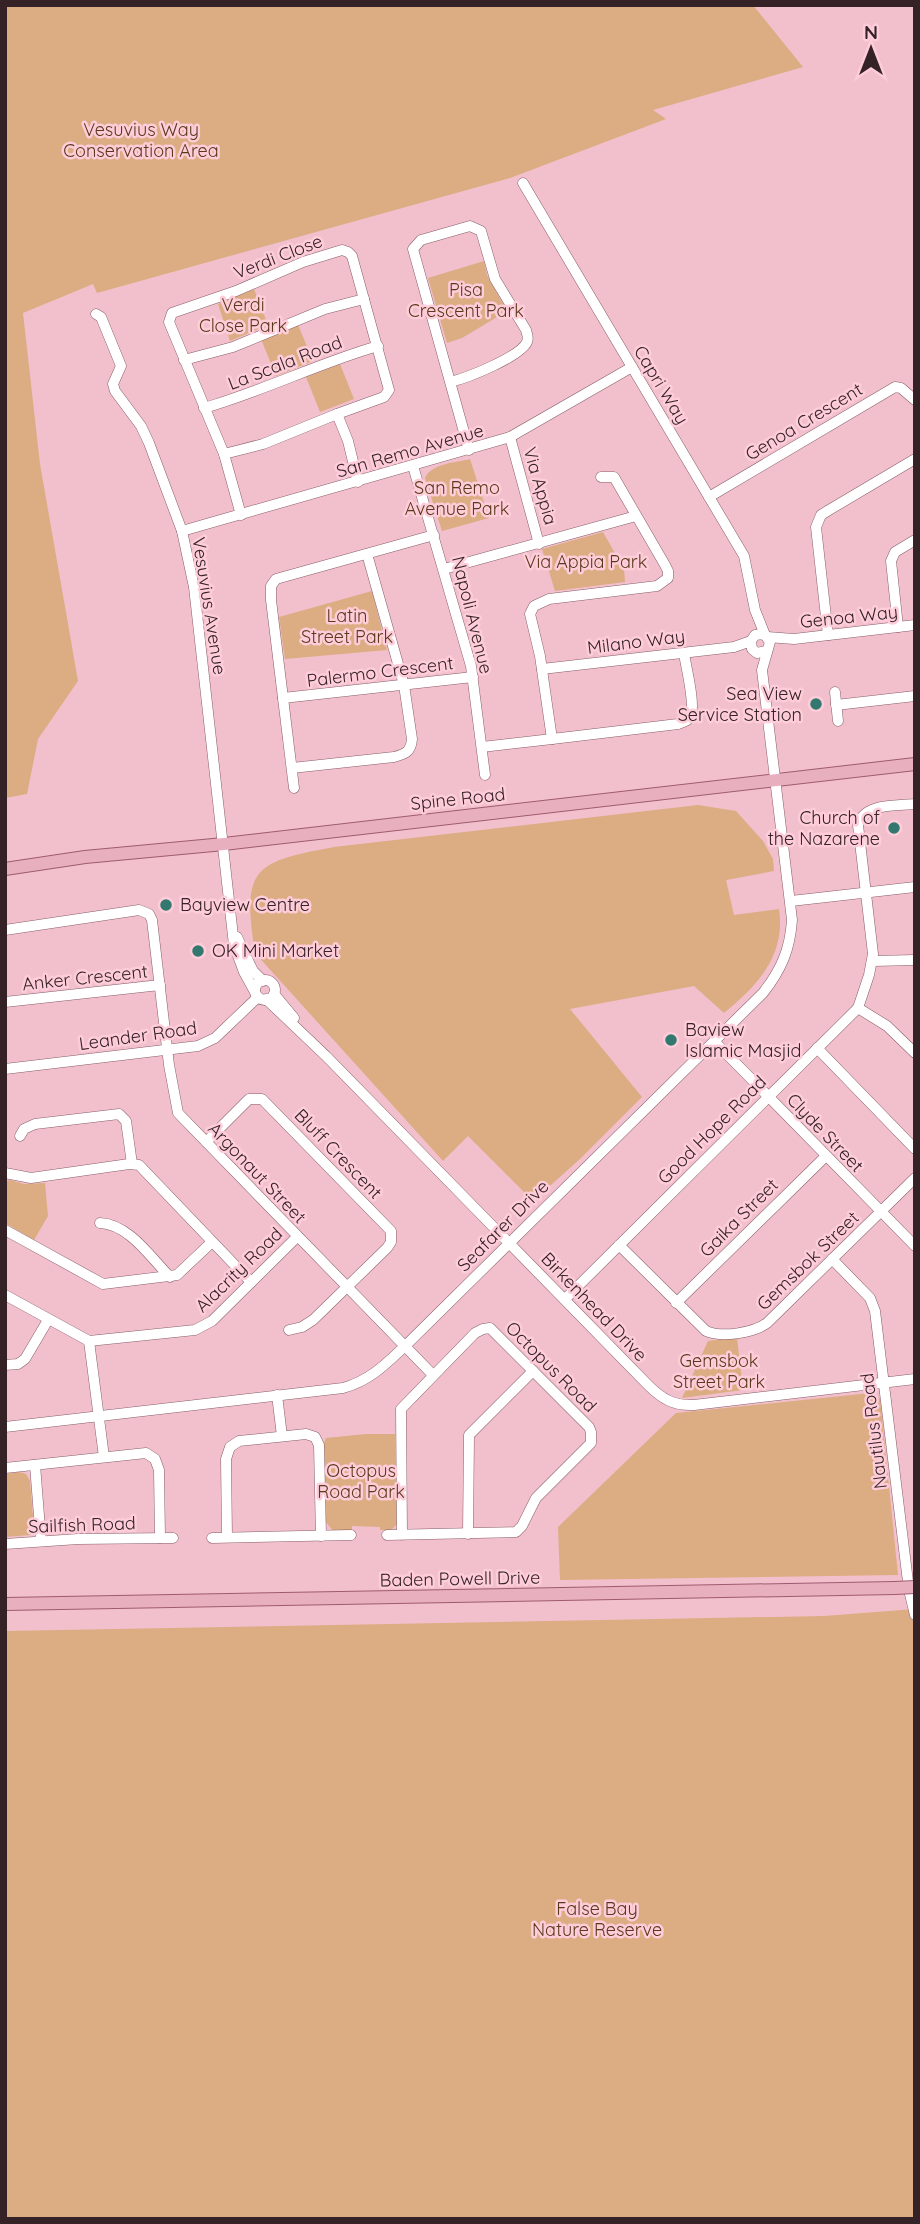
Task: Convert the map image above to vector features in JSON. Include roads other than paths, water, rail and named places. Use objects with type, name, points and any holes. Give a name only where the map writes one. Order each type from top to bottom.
[{"type":"main road","name":"Spine Road","points":[[5,869],[85,857],[224,844],[915,764]]},
{"type":"main road","name":"Baden Powell Drive","points":[[5,1604],[915,1587]]},
{"type":"street","name":"Capri Way","points":[[523,183],[744,556],[755,610],[767,643],[762,670]]},
{"type":"street","points":[[450,382],[478,374],[502,361],[524,346],[528,339],[526,330],[495,279],[481,231],[470,226],[416,242],[414,249],[450,382],[469,450]]},
{"type":"street","name":"Verdi Close","points":[[224,454],[263,444],[387,394],[389,385],[350,253],[342,250],[322,255],[236,291],[172,313],[169,322],[224,454],[241,515]]},
{"type":"street","points":[[184,360],[233,347],[325,309],[364,299]]},
{"type":"street","name":"Vesuvius Avenue","points":[[96,314],[101,317],[121,366],[113,384],[115,391],[141,426],[182,530],[194,587],[224,844]]},
{"type":"street","name":"La Scala Road","points":[[204,408],[248,396],[344,356],[378,346]]},
{"type":"street","name":"San Remo Avenue","points":[[182,530],[413,467],[510,437],[632,367]]},
{"type":"street","name":"Genoa Crescent","points":[[709,497],[895,387],[901,388],[915,400]]},
{"type":"street","points":[[337,414],[358,482]]},
{"type":"street","name":"Via Appia","points":[[510,437],[539,544]]},
{"type":"street","points":[[828,635],[817,521],[829,510],[915,459]]},
{"type":"street","name":"Napoli Avenue","points":[[413,467],[473,677],[485,775]]},
{"type":"street","points":[[552,738],[542,669],[530,620],[531,609],[549,599],[657,586],[666,581],[668,571],[614,477],[601,477]]},
{"type":"street","name":"Via Appia","points":[[444,569],[636,516]]},
{"type":"street","name":"Palermo Crescent","points":[[434,535],[273,582],[271,600],[283,698],[473,677]]},
{"type":"street","points":[[898,627],[891,561],[895,552],[915,540]]},
{"type":"street","points":[[292,768],[405,754],[410,748],[412,740],[404,685],[367,554]]},
{"type":"street","name":"Capri Way","points":[[755,610],[752,645],[762,670],[775,781]]},
{"type":"street","name":"Genoa Way","points":[[767,643],[915,625]]},
{"type":"street","points":[[757,634],[767,643],[760,653],[752,645],[757,634]]},
{"type":"street","name":"Milano Way","points":[[542,669],[752,645]]},
{"type":"street","points":[[482,747],[687,721],[691,715],[691,704],[684,653]]},
{"type":"street","points":[[835,692],[838,721]]},
{"type":"street","points":[[836,705],[915,696]]},
{"type":"street","points":[[283,698],[294,788]]},
{"type":"street","name":"Seafarer Drive","points":[[5,1427],[342,1388],[363,1382],[378,1371],[763,993],[780,969],[789,948],[791,901],[775,781]]},
{"type":"street","name":"Good Hope Road","points":[[565,1299],[858,1008],[873,961],[858,825],[861,815],[872,809],[915,804]]},
{"type":"street","name":"Birkenhead Drive","points":[[224,844],[234,946],[238,960],[263,996],[326,1056],[659,1395],[675,1404],[694,1405],[915,1380]]},
{"type":"street","points":[[791,901],[915,887]]},
{"type":"street","name":"Anker Crescent","points":[[5,930],[96,915],[145,911],[152,920],[160,985],[5,1002]]},
{"type":"street","name":"Birkenhead Drive","points":[[233,927],[253,971],[274,988],[263,996]]},
{"type":"street","points":[[873,961],[915,960]]},
{"type":"street","name":"Leander Road","points":[[5,1069],[208,1043],[263,996],[256,986],[263,981]]},
{"type":"street","name":"Argonaut Street","points":[[160,985],[167,1050],[178,1112],[433,1375]]},
{"type":"street","points":[[858,1008],[887,1026],[915,1053]]},
{"type":"street","name":"Clyde Street","points":[[714,1041],[915,1246]]},
{"type":"street","points":[[817,1048],[915,1149]]},
{"type":"street","name":"Bluff Crescent","points":[[206,1142],[249,1099],[262,1099],[380,1219],[391,1231],[391,1242],[346,1287]]},
{"type":"street","points":[[20,1136],[24,1129],[35,1124],[119,1114],[126,1121],[132,1164]]},
{"type":"street","name":"Gaika Street","points":[[676,1303],[825,1156]]},
{"type":"street","points":[[5,1173],[31,1178],[132,1164],[142,1168],[251,1282]]},
{"type":"street","name":"Gemsbok Street","points":[[619,1245],[699,1327],[711,1334],[753,1330],[767,1323],[915,1178]]},
{"type":"street","points":[[100,1223],[124,1230],[170,1277]]},
{"type":"street","points":[[5,1230],[98,1283],[170,1277],[183,1270],[212,1242]]},
{"type":"street","name":"Alacrity Road","points":[[89,1341],[201,1327],[212,1321],[297,1237]]},
{"type":"street","name":"Nautilus Road","points":[[832,1259],[873,1304],[909,1590],[915,1615]]},
{"type":"street","points":[[289,1330],[313,1321],[346,1287]]},
{"type":"street","points":[[5,1295],[89,1341],[104,1457]]},
{"type":"street","points":[[5,1365],[18,1364],[25,1359],[48,1320]]},
{"type":"street","name":"Octopus Road","points":[[387,1535],[402,1535],[468,1534],[512,1533],[519,1530],[536,1498],[591,1443],[592,1432],[589,1427],[494,1330],[486,1328],[475,1333],[401,1409],[402,1535]]},
{"type":"street","points":[[468,1534],[469,1434],[533,1371]]},
{"type":"street","points":[[277,1395],[282,1436]]},
{"type":"street","points":[[227,1537],[226,1453],[230,1447],[239,1441],[306,1434],[318,1441],[321,1535]]},
{"type":"street","name":"Sailfish Road","points":[[5,1468],[146,1453],[155,1459],[159,1470],[160,1538]]},
{"type":"street","points":[[35,1465],[41,1541]]},
{"type":"street","points":[[212,1538],[351,1535]]},
{"type":"street","name":"Sailfish Road","points":[[5,1544],[173,1538]]},
{"type":"place","name":"Sea View Service Station","points":[[816,704]]},
{"type":"place","name":"Church of the Nazarene","points":[[894,828]]},
{"type":"place","name":"Bayview Centre","points":[[166,905]]},
{"type":"place","name":"OK Mini Market","points":[[198,951]]},
{"type":"place","name":"Baview Islamic Masjid","points":[[671,1040]]},
{"type":"park label","name":"Vesuvius Way Conservation Area","points":[[141,140]]},
{"type":"park label","name":"Pisa Crescent Park","points":[[466,300]]},
{"type":"park label","name":"Verdi Close Park","points":[[243,315]]},
{"type":"park label","name":"San Remo Avenue Park","points":[[457,498]]},
{"type":"park label","name":"Via Appia Park","points":[[586,562]]},
{"type":"park label","name":"Latin Street Park","points":[[347,626]]},
{"type":"park label","name":"Gemsbok Street Park","points":[[719,1371]]},
{"type":"park label","name":"Octopus Road Park","points":[[361,1481]]},
{"type":"park label","name":"False Bay Nature Reserve","points":[[597,1919]]}]
